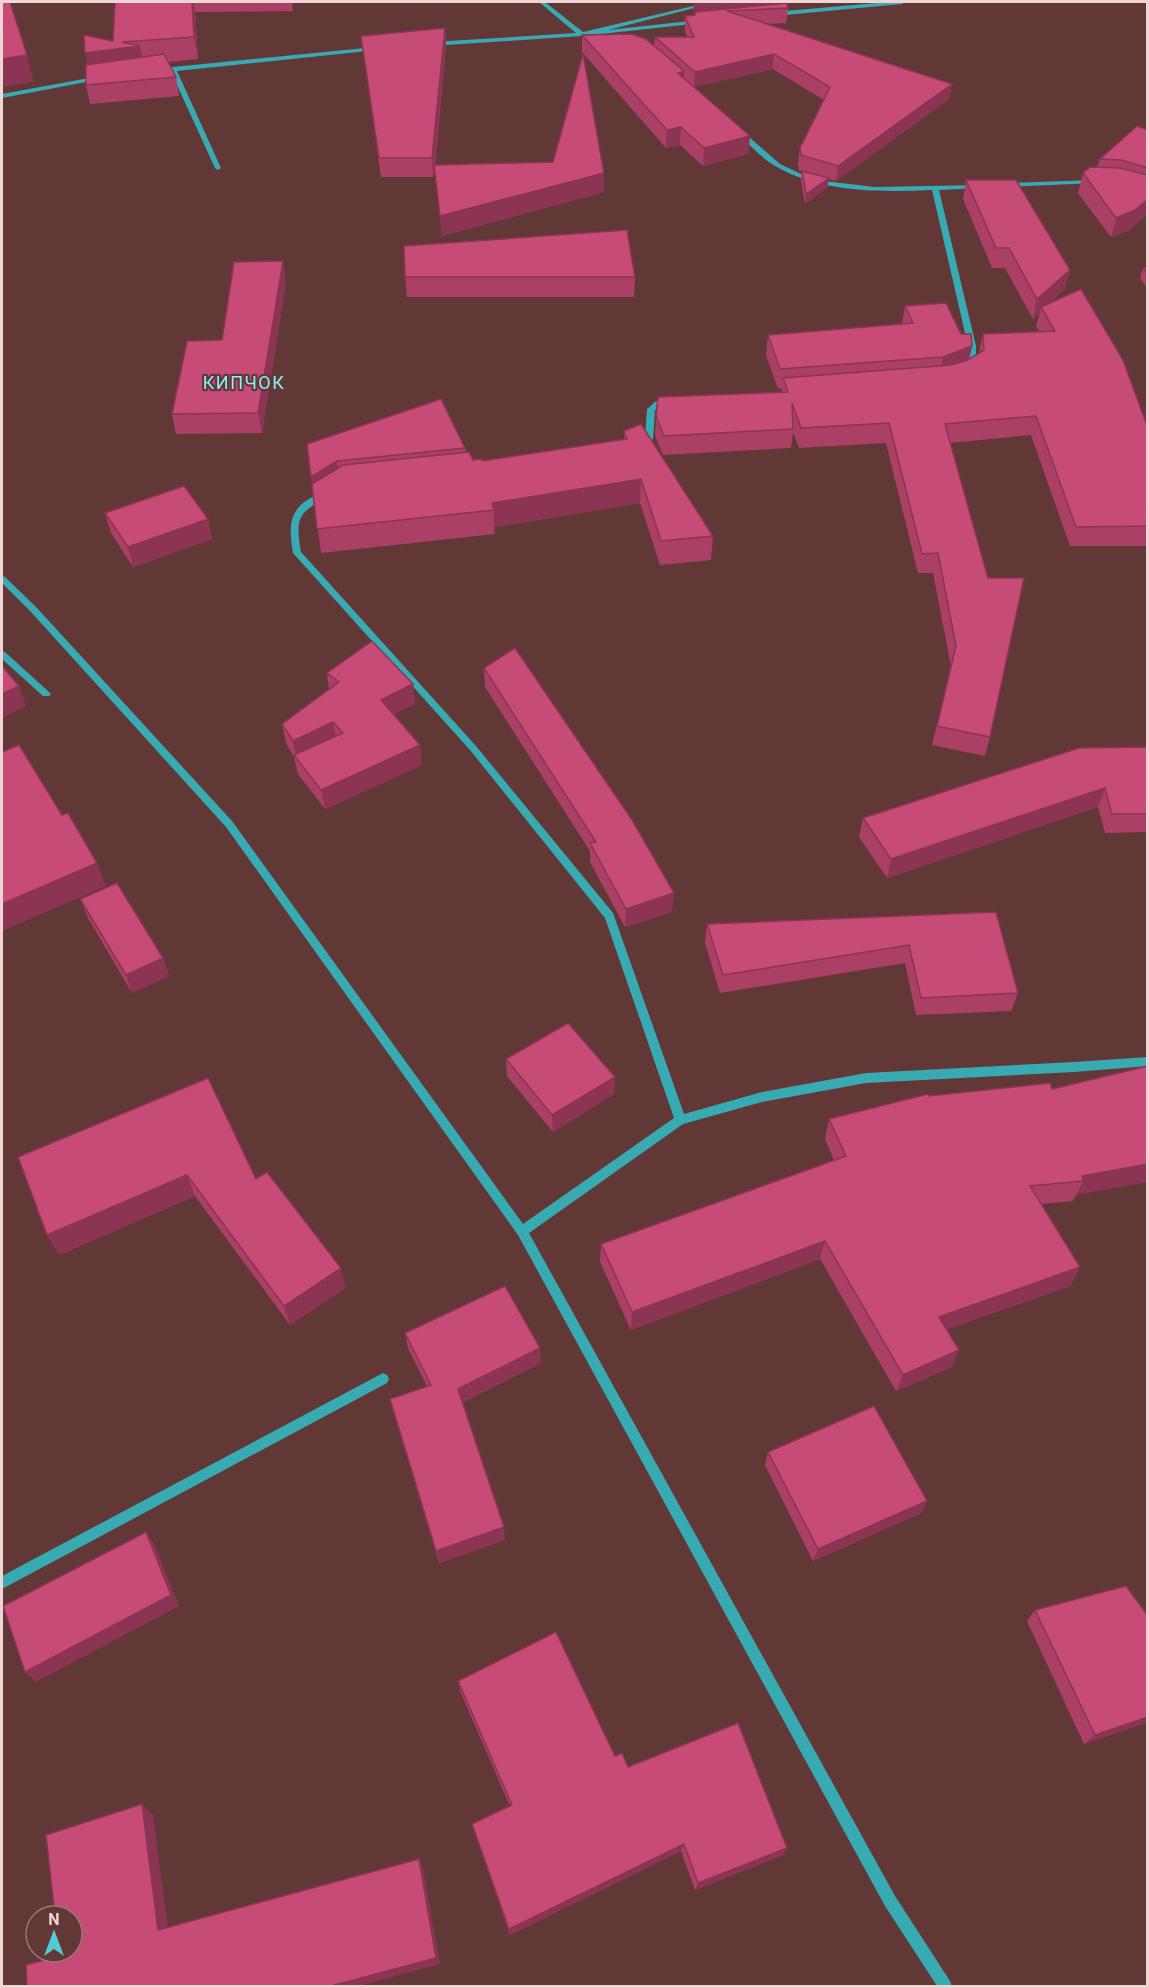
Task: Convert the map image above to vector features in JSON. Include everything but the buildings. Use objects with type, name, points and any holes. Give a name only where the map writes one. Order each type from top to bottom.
[{"type":"street","points":[[542,2],[582,34],[604,40]]},
{"type":"street","points":[[582,34],[715,2]]},
{"type":"street","points":[[771,15],[902,2]]},
{"type":"street","points":[[424,44],[534,35],[582,34],[712,21]]},
{"type":"street","points":[[150,72],[379,49]]},
{"type":"street","points":[[173,69],[218,168]]},
{"type":"street","points":[[2,96],[104,77]]},
{"type":"street","points":[[735,127],[777,165],[806,179],[842,187],[983,186]]},
{"type":"street","points":[[995,185],[1103,182]]},
{"type":"street","points":[[935,188],[972,346],[974,368],[967,373]]},
{"type":"street","points":[[631,447],[649,439],[651,409],[666,400],[680,398]]},
{"type":"street","points":[[334,490],[298,512],[292,528],[297,553],[473,748],[609,916],[680,1120]]},
{"type":"street","points":[[2,579],[34,610],[229,824],[522,1231],[884,1890],[945,1986]]},
{"type":"street","points":[[2,654],[46,694]]},
{"type":"street","points":[[522,1231],[680,1120],[762,1097],[866,1078],[1062,1068],[1148,1061]]},
{"type":"street","points":[[2,1583],[383,1379]]},
{"type":"district","name":"КИПЧОК","points":[[244,382]]}]
